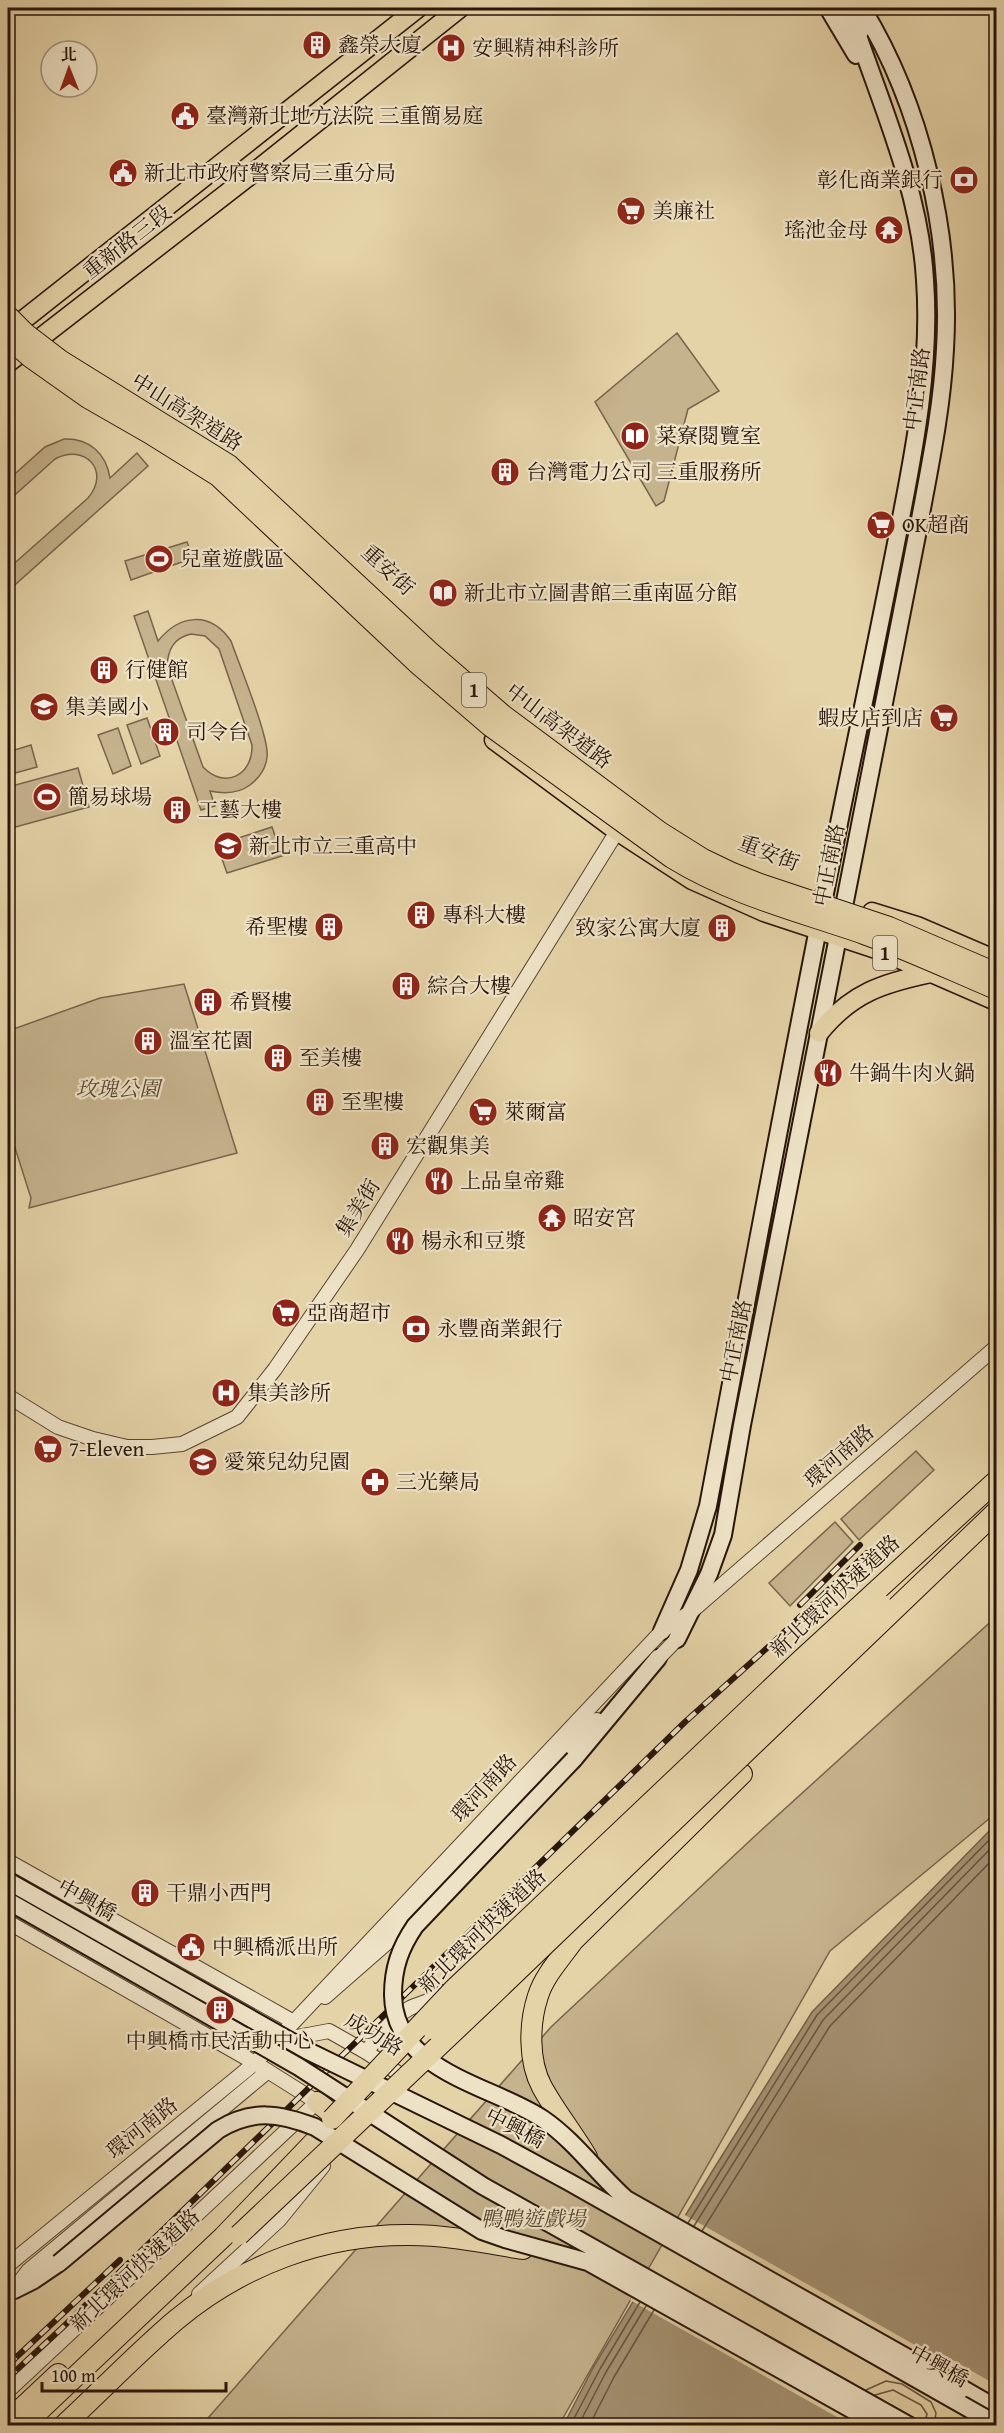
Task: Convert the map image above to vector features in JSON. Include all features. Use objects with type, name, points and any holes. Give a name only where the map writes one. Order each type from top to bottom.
[{"type":"highway","name":"中山高架道路","points":[[10,335],[33,340],[69,366],[229,465],[429,651],[503,715],[660,832],[703,859],[760,884],[889,927],[996,973]]},
{"type":"highway","name":"中山高架道路","points":[[10,335],[30,357],[88,398],[218,476],[419,665],[490,726],[672,858],[710,880],[750,897],[867,935],[996,991]]},
{"type":"highway","name":"新北環河快速道路","points":[[8,2421],[339,2123],[453,1990],[801,1660],[996,1481]]},
{"type":"highway","points":[[23,2426],[223,2237],[464,2001],[996,1495]]},
{"type":"highway","points":[[36,2426],[807,1695],[996,1512]]},
{"type":"highway","points":[[589,2159],[541,2085],[535,2070],[531,2038],[538,1995],[573,1941],[742,1774],[807,1695]]},
{"type":"highway","points":[[339,2123],[386,2064],[422,2026],[436,1999]]},
{"type":"highway","points":[[317,2102],[339,2123]]},
{"type":"highway","points":[[63,2426],[177,2320],[219,2290],[255,2269],[303,2250],[339,2240],[412,2235],[470,2240],[572,2257]]},
{"type":"main road","name":"重新路三段","points":[[10,335],[418,8]]},
{"type":"main road","name":"重新路三段","points":[[10,335],[38,337],[118,279],[460,8]]},
{"type":"main road","name":"中正南路","points":[[828,8],[876,89]]},
{"type":"main road","points":[[843,8],[854,24]]},
{"type":"main road","name":"中正南路","points":[[677,1639],[710,1574],[723,1535],[742,1425],[926,488],[943,382],[945,277],[938,218],[924,152],[903,90],[862,8]]},
{"type":"main road","name":"中正南路","points":[[662,1630],[689,1570],[708,1506],[824,897],[901,519],[924,367],[927,318],[922,248],[894,136],[854,24]]},
{"type":"main road","name":"中正南路","points":[[854,24],[903,90]]},
{"type":"main road","name":"1","points":[[10,335],[38,337]]},
{"type":"main road","name":"1","points":[[10,335],[33,370],[77,401],[186,464],[213,484],[409,669],[474,725],[670,868],[764,912],[879,950],[996,1001]]},
{"type":"main road","name":"重安街","points":[[38,337],[235,460],[444,653],[531,726],[669,828],[714,855],[776,881],[845,903],[880,908]]},
{"type":"main road","name":"1","points":[[880,908],[996,960]]},
{"type":"main road","points":[[819,1032],[834,1015],[866,992],[886,983],[931,973]]},
{"type":"main road","points":[[658,1658],[574,1759],[415,1926],[397,1961],[393,1979],[394,2006],[400,2028],[417,2052],[448,2071],[542,2119],[589,2159],[626,2199],[996,2408]]},
{"type":"main road","name":"中興橋","points":[[8,1881],[308,2051],[501,2145],[996,2424]]},
{"type":"main road","name":"中興橋","points":[[8,1901],[299,2067],[483,2186],[910,2426]]},
{"type":"main road","points":[[11,2292],[59,2263],[218,2130],[243,2117],[257,2115],[294,2119],[315,2127],[482,2230],[505,2239],[572,2257],[605,2270],[881,2426]]},
{"type":"street","name":"集美街","points":[[8,1396],[58,1427],[127,1447],[182,1444],[237,1417],[275,1369],[357,1250],[634,803]]},
{"type":"street","name":"重安街","points":[[880,908],[936,949],[996,973]]},
{"type":"street","points":[[879,950],[912,956],[996,991]]},
{"type":"street","name":"環河南路","points":[[8,2265],[255,2063],[292,2021],[662,1630],[692,1611],[996,1347]]},
{"type":"street","points":[[366,2052],[381,2033],[408,2009],[436,1999],[996,1471]]},
{"type":"street","points":[[56,2426],[279,2220],[339,2123],[404,2078],[512,1979],[996,1518]]},
{"type":"street","name":"環河南路","points":[[276,2040],[389,1941],[622,1693],[677,1639]]},
{"type":"street","points":[[601,1841],[629,1869]]},
{"type":"street","points":[[8,1861],[292,2021],[276,2040],[268,2071]]},
{"type":"street","points":[[8,1922],[255,2063],[317,2102],[8,2391]]},
{"type":"street","name":"成功路","points":[[276,2040],[328,2031],[386,2064],[404,2078]]},
{"type":"street","name":"環河南路","points":[[11,2292],[28,2271],[268,2071]]},
{"type":"green space","points":[[677,333],[719,391],[688,409],[664,501],[656,506],[595,402]]},
{"type":"green space","points":[[64,439],[81,441],[95,449],[105,461],[110,478],[137,453],[148,466],[8,591],[8,569],[88,498],[94,488],[97,478],[96,470],[91,462],[85,457],[66,455],[55,459],[8,501],[8,480],[45,447]]},
{"type":"green space","name":"兒童遊戲區","points":[[187,542],[193,558],[131,580],[125,561]]},
{"type":"green space","points":[[148,611],[158,641],[176,625],[195,620],[214,625],[231,641],[259,718],[267,748],[267,757],[262,772],[245,788],[220,793],[210,791],[215,806],[201,810],[134,616]],"holes":[[[191,634],[205,636],[219,649],[252,745],[251,756],[243,771],[228,778],[211,774],[203,767],[167,666],[169,654],[176,641]]]},
{"type":"green space","points":[[147,718],[160,756],[141,764],[127,725]]},
{"type":"green space","points":[[118,728],[131,766],[113,774],[98,735]]},
{"type":"green space","points":[[31,745],[37,767],[8,775],[8,752]]},
{"type":"green space","name":"簡易球場","points":[[78,768],[89,807],[8,829],[8,787]]},
{"type":"green space","points":[[272,827],[282,856],[227,873],[217,845]]},
{"type":"green space","name":"玫瑰公園","points":[[184,984],[237,1153],[29,1208],[31,1198],[8,1126],[8,1031],[100,998]]},
{"type":"green space","points":[[916,1451],[934,1470],[859,1540],[841,1519]]},
{"type":"green space","points":[[835,1522],[853,1542],[790,1606],[769,1583]]},
{"type":"green space","name":"鴨鴨遊戲場","points":[[996,1617],[996,1813],[830,1951],[559,2425],[201,2426],[551,2027],[756,1835]]},
{"type":"water","points":[[996,1824],[996,2425],[940,2418],[897,2416],[859,2420],[844,2425],[563,2426],[594,2366],[812,2012]]},
{"type":"pier","points":[[683,2214],[931,2354],[939,2352],[996,2385],[996,2425],[899,2426],[890,2407],[851,2425],[630,2300]]},
{"type":"railway","points":[[800,1605],[860,1545]]},
{"type":"railway","points":[[8,2378],[685,1722],[867,1553]]},
{"type":"railway","points":[[8,2365],[120,2260]]},
{"type":"place","name":"鑫榮大廈","points":[[317,45]]},
{"type":"place","name":"安興精神科診所","points":[[451,48]]},
{"type":"place","name":"臺灣新北地方法院 三重簡易庭","points":[[185,116]]},
{"type":"place","name":"新北市政府警察局三重分局","points":[[123,173]]},
{"type":"place","name":"彰化商業銀行","points":[[964,180]]},
{"type":"place","name":"美廉社","points":[[631,211]]},
{"type":"place","name":"瑤池金母","points":[[889,230]]},
{"type":"place","name":"菜寮閱覽室","points":[[635,436]]},
{"type":"place","name":"台灣電力公司 三重服務所","points":[[505,472]]},
{"type":"place","name":"OK超商","points":[[881,525]]},
{"type":"place","name":"兒童遊戲區","points":[[159,559]]},
{"type":"place","name":"新北市立圖書館三重南區分館","points":[[443,593]]},
{"type":"place","name":"行健館","points":[[104,670]]},
{"type":"place","name":"集美國小","points":[[44,707]]},
{"type":"place","name":"蝦皮店到店","points":[[944,718]]},
{"type":"place","name":"司令台","points":[[165,732]]},
{"type":"place","name":"簡易球場","points":[[47,797]]},
{"type":"place","name":"工藝大樓","points":[[177,810]]},
{"type":"place","name":"新北市立三重高中","points":[[228,846]]},
{"type":"place","name":"專科大樓","points":[[421,915]]},
{"type":"place","name":"希聖樓","points":[[329,927]]},
{"type":"place","name":"致家公寓大廈","points":[[722,928]]},
{"type":"place","name":"綜合大樓","points":[[406,986]]},
{"type":"place","name":"希賢樓","points":[[208,1002]]},
{"type":"place","name":"溫室花園","points":[[148,1041]]},
{"type":"place","name":"至美樓","points":[[278,1058]]},
{"type":"place","name":"牛鍋牛肉火鍋","points":[[828,1073]]},
{"type":"place","name":"至聖樓","points":[[320,1102]]},
{"type":"place","name":"萊爾富","points":[[483,1112]]},
{"type":"place","name":"宏觀集美","points":[[385,1146]]},
{"type":"place","name":"上品皇帝雞","points":[[439,1181]]},
{"type":"place","name":"昭安宮","points":[[552,1218]]},
{"type":"place","name":"楊永和豆漿","points":[[400,1241]]},
{"type":"place","name":"亞商超市","points":[[286,1313]]},
{"type":"place","name":"永豐商業銀行","points":[[416,1329]]},
{"type":"place","name":"集美診所","points":[[226,1393]]},
{"type":"place","name":"7-Eleven","points":[[48,1449]]},
{"type":"place","name":"愛箂兒幼兒園","points":[[203,1462]]},
{"type":"place","name":"三光藥局","points":[[375,1482]]},
{"type":"place","name":"干鼎小西門","points":[[145,1893]]},
{"type":"place","name":"中興橋派出所","points":[[191,1947]]},
{"type":"place","name":"中興橋市民活動中心","points":[[220,2010]]}]
